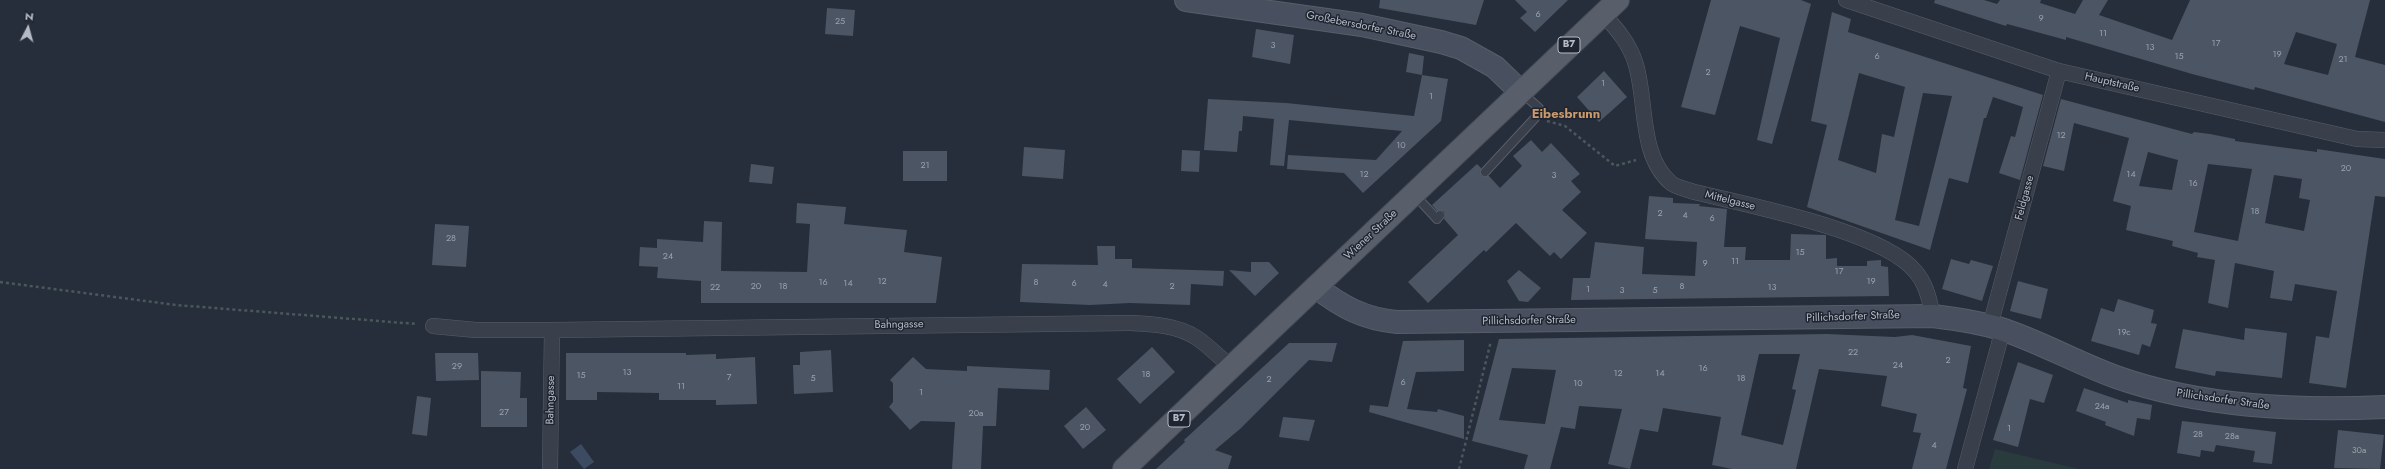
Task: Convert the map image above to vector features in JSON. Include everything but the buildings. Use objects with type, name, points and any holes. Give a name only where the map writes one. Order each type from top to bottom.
[{"type":"main road","name":"Großebersdorfer Straße","points":[[1186,0],[1362,25],[1442,42],[1461,48],[1495,67],[1527,97]]},
{"type":"main road","name":"Wiener Straße","points":[[1124,469],[1232,368],[1414,193],[1527,97],[1611,7]]},
{"type":"main road","name":"Pillichsdorfer Straße","points":[[1316,287],[1347,309],[1379,321],[1933,316],[1970,320],[1996,328],[2116,377],[2180,395],[2263,406],[2319,408],[2385,407]]},
{"type":"street","name":"Hauptstraße","points":[[1846,0],[2060,70],[2350,138],[2385,140]]},
{"type":"street","name":"Mittelgasse","points":[[1611,7],[1619,32],[1629,47],[1636,64],[1653,155],[1662,173],[1672,184],[1691,192],[1818,224],[1892,251],[1914,270],[1927,287],[1933,316]]},
{"type":"street","name":"Feldgasse","points":[[1965,469],[1996,328],[2060,70]]},
{"type":"street","name":"Bahngasse","points":[[433,326],[476,330],[552,330],[1129,323],[1152,324],[1186,332],[1197,338],[1232,368]]},
{"type":"street","name":"Bahngasse","points":[[550,469],[552,330]]},
{"type":"lane","points":[[1485,172],[1535,118],[1539,108],[1527,97]]},
{"type":"lane","points":[[1414,193],[1436,219],[1440,215]]},
{"type":"path","points":[[1535,118],[1565,126],[1615,166],[1653,155]]},
{"type":"path","points":[[0,282],[176,305],[433,326]]},
{"type":"path","points":[[1459,469],[1495,321]]},
{"type":"shaded area","points":[[1995,449],[2079,469],[1989,469]]},
{"type":"water","points":[[581,444],[594,462],[584,469],[570,452]]},
{"type":"district","name":"Eibesbrunn","points":[[1566,115]]}]
